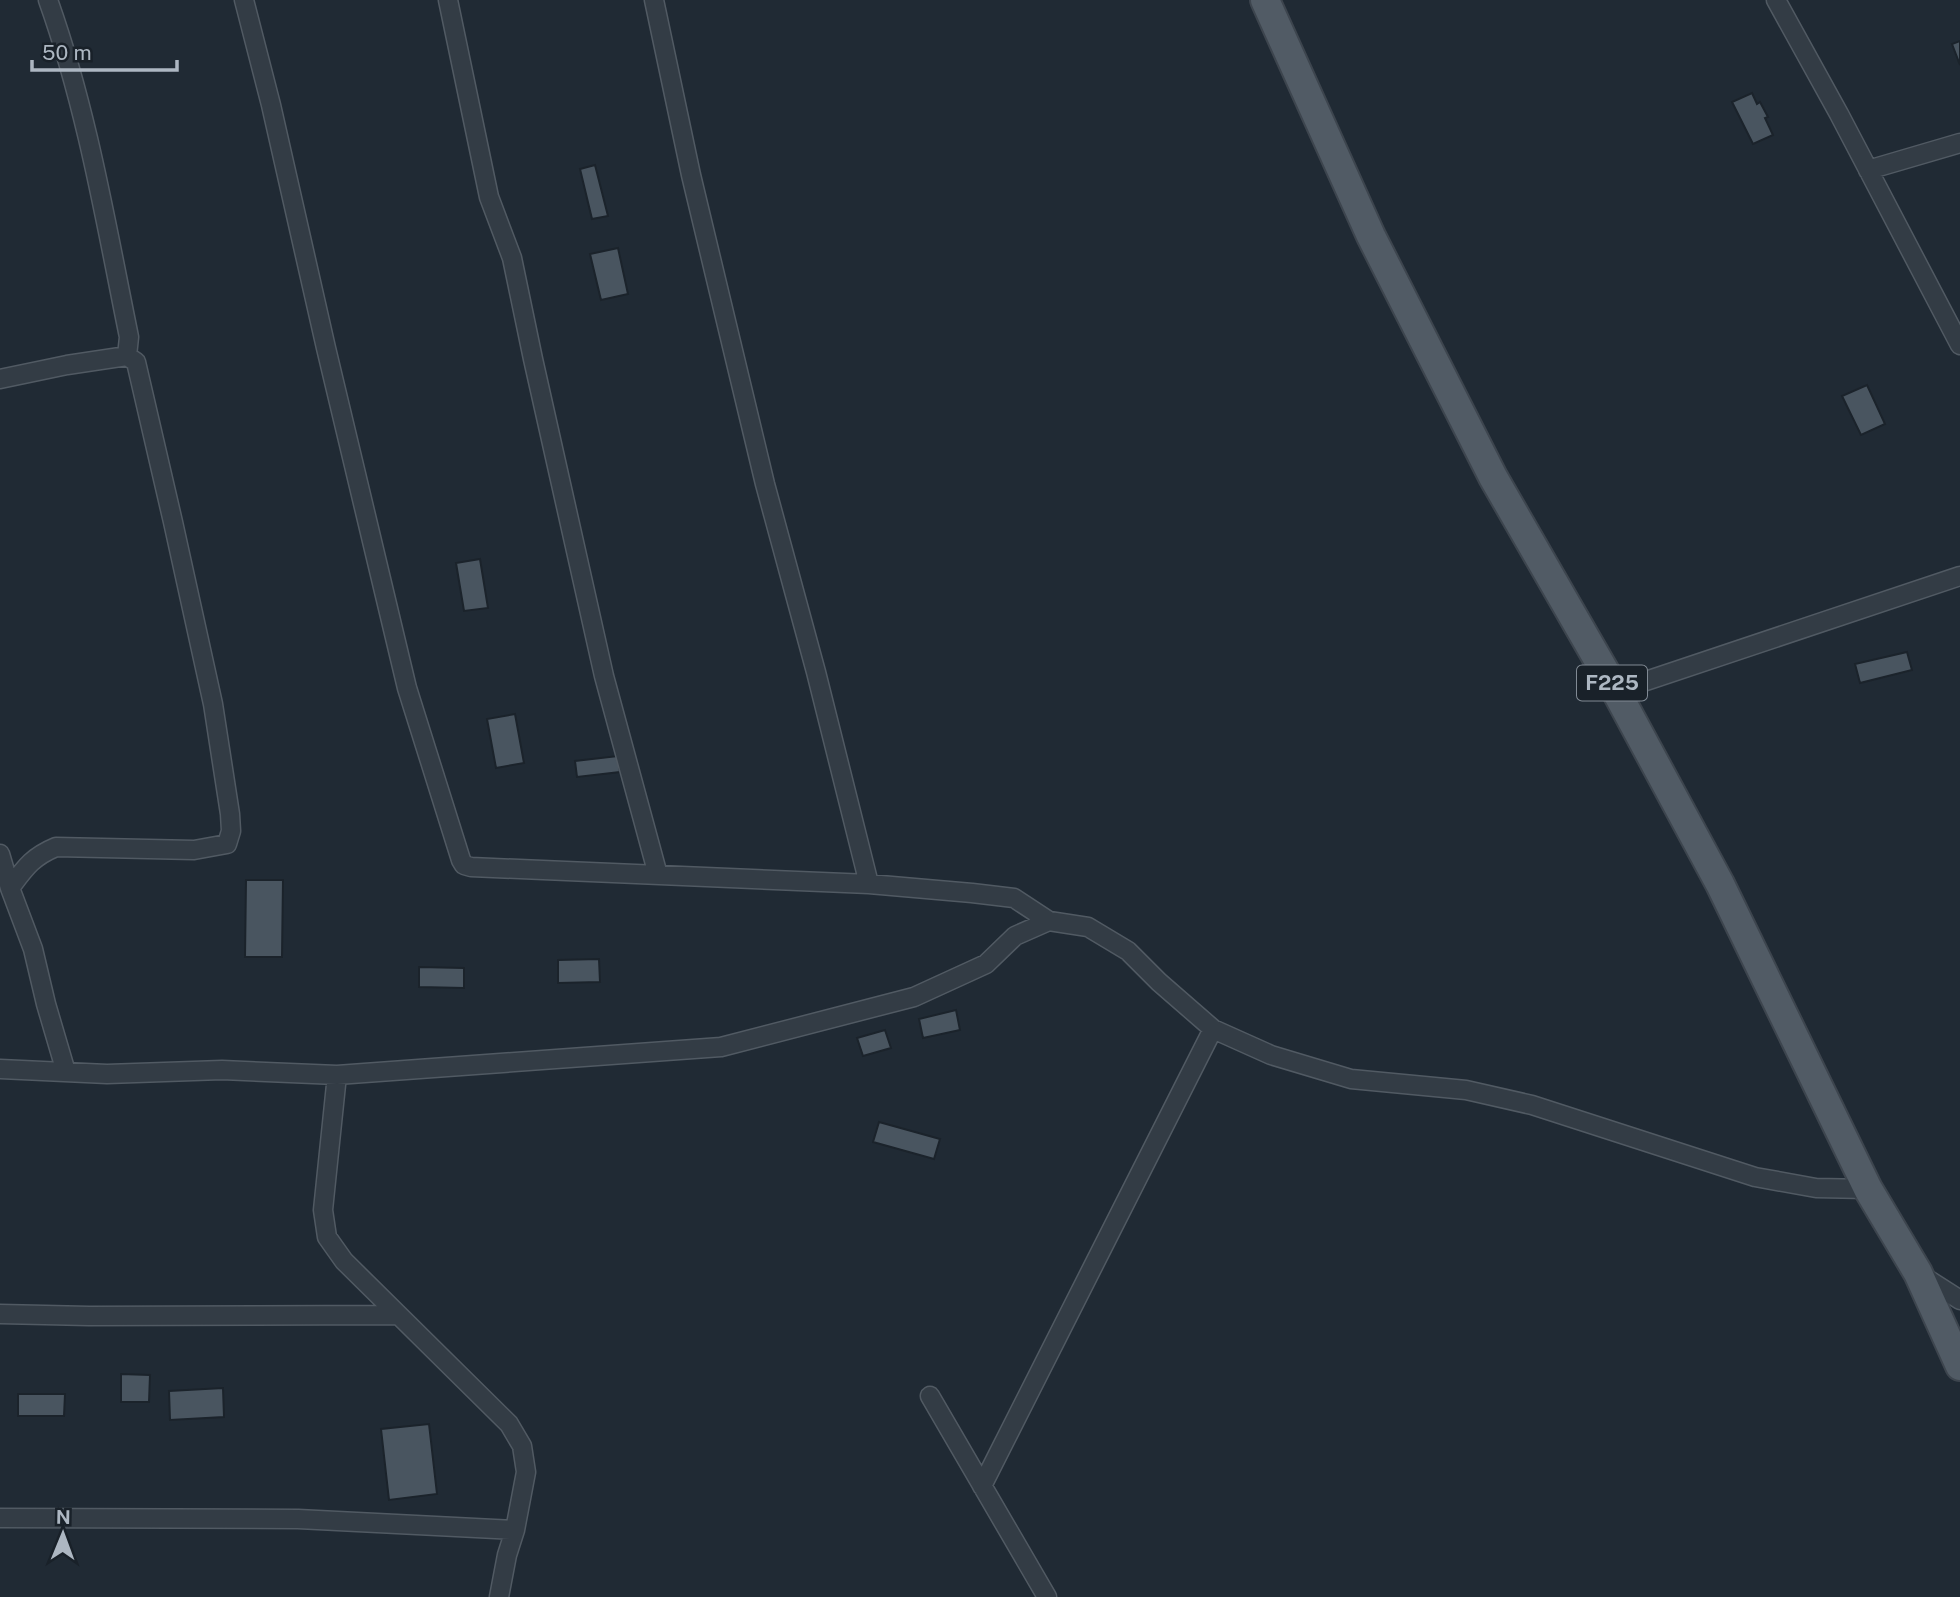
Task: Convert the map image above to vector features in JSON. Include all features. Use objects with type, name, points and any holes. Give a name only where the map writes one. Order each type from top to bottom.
[{"type":"main road","name":"F225","points":[[1265,0],[1371,236],[1493,477],[1616,691],[1720,884],[1868,1189],[1918,1273],[1960,1366]]},
{"type":"street","points":[[48,0],[83,116],[129,337],[127,356]]},
{"type":"street","points":[[244,0],[407,688],[464,865],[869,884],[1014,898],[1049,921],[1088,927],[1128,951],[1213,1029],[1271,1055],[1351,1079],[1466,1090],[1532,1105],[1755,1177],[1816,1188],[1868,1189]]},
{"type":"street","points":[[448,0],[489,197],[512,258],[604,676],[657,875]]},
{"type":"street","points":[[654,0],[691,175],[762,471],[869,884]]},
{"type":"street","points":[[1776,0],[1960,345]]},
{"type":"street","points":[[1868,170],[1960,143]]},
{"type":"street","points":[[0,379],[127,356],[136,362],[213,704],[231,831],[227,844],[194,850],[55,847],[40,853],[29,863],[10,888]]},
{"type":"street","points":[[1616,691],[1960,576]]},
{"type":"street","points":[[0,854],[33,948],[66,1072]]},
{"type":"street","points":[[0,1069],[107,1074],[222,1070],[337,1075],[721,1047],[914,998],[986,964],[1015,936],[1049,921]]},
{"type":"street","points":[[982,1486],[1213,1029]]},
{"type":"street","points":[[337,1075],[323,1210],[327,1237],[344,1261],[509,1424],[522,1446],[526,1472],[499,1597]]},
{"type":"street","points":[[1918,1273],[1960,1300]]},
{"type":"street","points":[[0,1314],[397,1315]]},
{"type":"street","points":[[930,1396],[1047,1597]]},
{"type":"street","points":[[0,1518],[298,1519],[515,1530]]},
{"type":"building","points":[[1960,41],[1960,65],[1952,44]]},
{"type":"building","points":[[1752,93],[1768,117],[1765,118],[1773,135],[1753,144],[1732,102]]},
{"type":"building","points":[[595,165],[608,216],[592,219],[580,169]]},
{"type":"building","points":[[618,248],[628,294],[601,300],[590,254]]},
{"type":"building","points":[[1867,385],[1885,424],[1861,435],[1842,396]]},
{"type":"building","points":[[480,559],[488,608],[464,611],[456,563]]},
{"type":"building","points":[[1907,652],[1912,670],[1860,683],[1855,664]]},
{"type":"building","points":[[515,714],[524,763],[496,768],[487,719]]},
{"type":"building","points":[[618,756],[620,772],[577,777],[575,761]]},
{"type":"building","points":[[246,880],[283,880],[282,957],[245,957]]},
{"type":"building","points":[[599,959],[600,982],[558,983],[558,960]]},
{"type":"building","points":[[419,967],[464,968],[464,988],[419,987]]},
{"type":"building","points":[[956,1010],[960,1030],[923,1038],[919,1019]]},
{"type":"building","points":[[885,1030],[891,1048],[863,1056],[857,1038]]},
{"type":"building","points":[[879,1122],[940,1139],[934,1159],[873,1142]]},
{"type":"building","points":[[121,1374],[150,1375],[149,1402],[121,1402]]},
{"type":"building","points":[[223,1388],[224,1417],[170,1420],[169,1391]]},
{"type":"building","points":[[18,1394],[65,1394],[64,1416],[18,1416]]},
{"type":"building","points":[[429,1424],[437,1494],[389,1500],[381,1429]]}]
